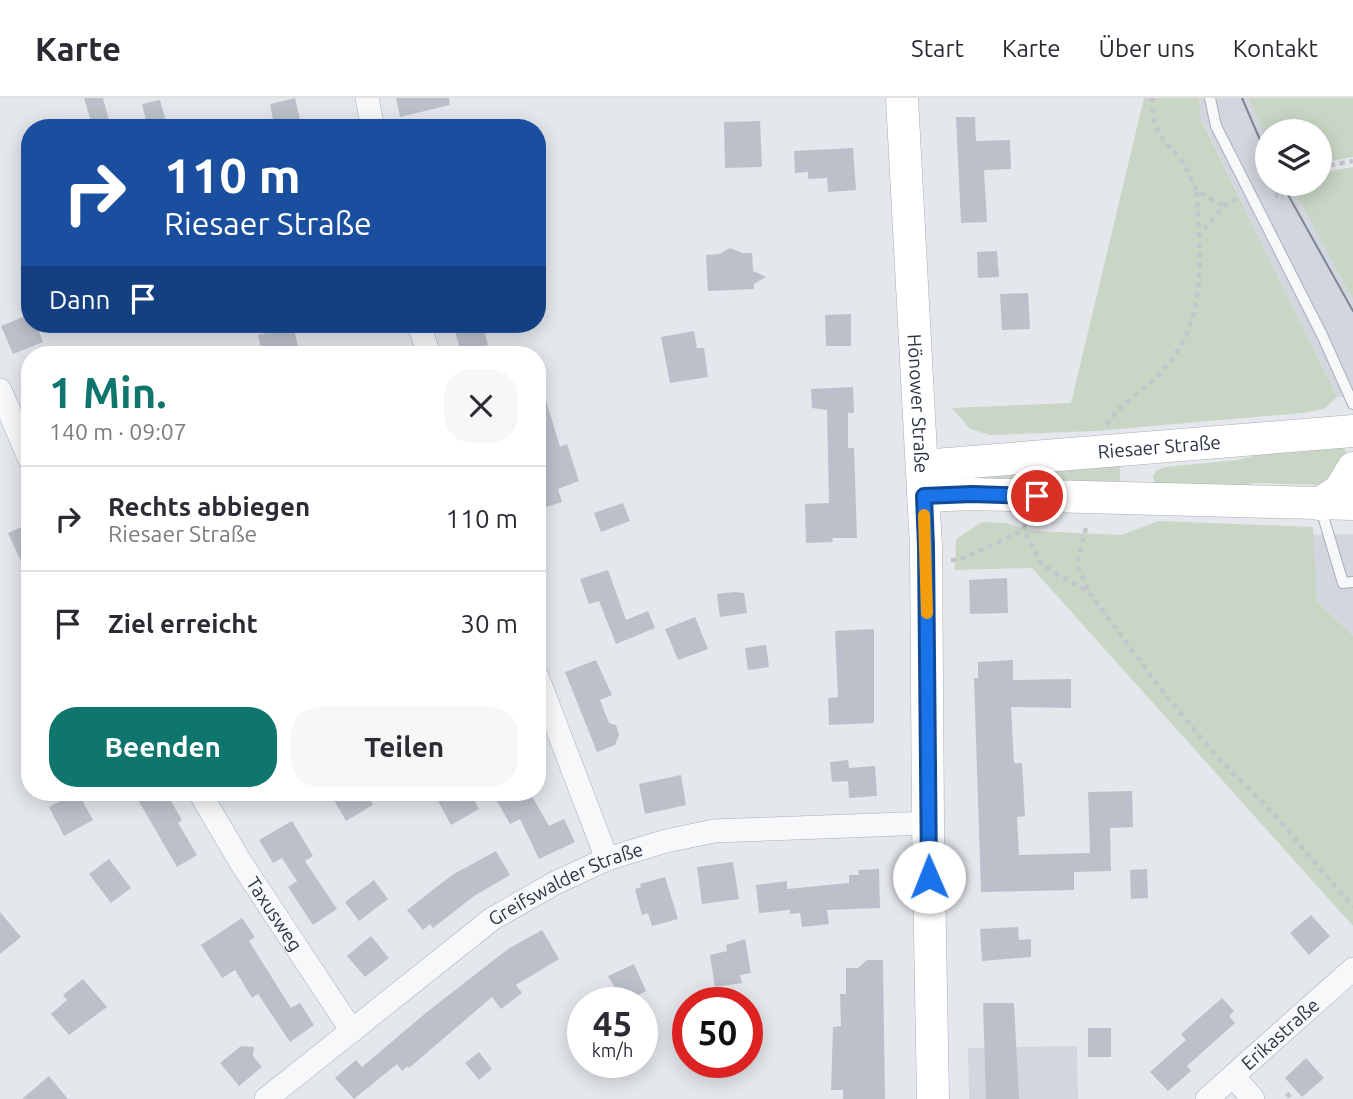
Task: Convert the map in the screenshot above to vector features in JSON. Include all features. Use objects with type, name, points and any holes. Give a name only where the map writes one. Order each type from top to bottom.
[{"type":"main road","name":"Hönower Straße","points":[[902,98],[926,547],[933,1099]]},
{"type":"main road","name":"Riesaer Straße","points":[[923,481],[1154,449],[1266,436],[1353,431]]},
{"type":"main road","points":[[1154,449],[1141,459],[1133,482],[1143,493],[1155,500]]},
{"type":"main road","points":[[1319,504],[1340,490],[1353,468]]},
{"type":"main road","points":[[923,481],[972,494],[1353,504]]},
{"type":"street","points":[[367,98],[371,119]]},
{"type":"street","points":[[0,390],[21,439]]},
{"type":"street","points":[[546,700],[607,859]]},
{"type":"street","name":"Taxusweg","points":[[205,801],[249,875],[352,1031]]},
{"type":"street","name":"Greifswalder Straße","points":[[266,1099],[492,919],[543,888],[607,859],[666,841],[714,831],[928,822]]},
{"type":"street","name":"Erikastraße","points":[[1207,1099],[1353,969]]},
{"type":"street","points":[[1234,1077],[1253,1099]]},
{"type":"lane","points":[[1210,98],[1216,126],[1323,337],[1353,404]]},
{"type":"lane","points":[[1319,504],[1343,583],[1353,582]]},
{"type":"path","points":[[1104,430],[1124,404],[1154,380],[1179,349],[1195,316],[1200,269],[1197,191],[1182,161],[1162,138],[1154,123],[1152,98]]},
{"type":"path","points":[[1332,165],[1353,161]]},
{"type":"path","points":[[1197,191],[1224,206]]},
{"type":"path","points":[[1199,236],[1224,206],[1248,192]]},
{"type":"path","points":[[1277,196],[1279,199],[1283,197]]},
{"type":"path","points":[[951,561],[959,560],[1024,527],[1042,565],[1089,592]]},
{"type":"path","points":[[1086,528],[1077,565],[1089,592],[1167,697],[1217,757],[1274,814],[1353,908]]},
{"type":"path","points":[[1287,1093],[1292,1099]]},
{"type":"shaded area","points":[[1199,98],[1249,98],[1258,119],[1255,119],[1255,196],[1297,196],[1353,299],[1353,396],[1337,397],[1201,119]]},
{"type":"shaded area","points":[[1353,534],[1353,636],[1299,583],[1298,535]]},
{"type":"shaded area","points":[[1077,1046],[1078,1099],[969,1099],[968,1048]]},
{"type":"green space","points":[[1144,98],[1199,98],[1201,120],[1337,397],[1324,409],[1301,413],[1095,431],[990,435],[970,429],[952,408],[1071,403]]},
{"type":"green space","points":[[1249,98],[1353,98],[1353,157],[1332,161],[1332,119],[1258,119]]},
{"type":"green space","points":[[1353,167],[1353,299],[1297,196],[1332,196],[1332,171]]},
{"type":"green space","points":[[1341,446],[1347,453],[1348,462],[1324,483],[1316,485],[1254,483],[1209,491],[1155,484],[1153,477],[1156,471],[1165,467],[1238,460],[1278,449]]},
{"type":"green space","points":[[1128,461],[1120,467],[1120,483],[981,484],[981,473]]},
{"type":"green space","points":[[1159,521],[1313,527],[1317,601],[1353,636],[1353,926],[1032,568],[955,570],[956,539],[982,522],[1005,523],[1035,531],[1121,535]]},
{"type":"building","points":[[84,98],[103,98],[109,119],[90,119]]},
{"type":"building","points":[[295,98],[300,119],[273,119],[270,104]]},
{"type":"building","points":[[396,98],[449,98],[450,105],[400,117]]},
{"type":"building","points":[[160,100],[165,119],[146,119],[142,104]]},
{"type":"building","points":[[956,117],[975,117],[976,141],[1010,140],[1011,169],[984,170],[987,222],[961,223]]},
{"type":"building","points":[[760,121],[762,167],[725,168],[724,122]]},
{"type":"building","points":[[853,148],[856,190],[828,192],[827,178],[808,179],[808,172],[795,173],[794,151]]},
{"type":"building","points":[[730,248],[752,253],[753,271],[766,277],[754,284],[754,289],[708,291],[706,255],[719,254]]},
{"type":"building","points":[[997,251],[999,277],[978,278],[977,252]]},
{"type":"building","points":[[1028,293],[1030,329],[1002,330],[1000,294]]},
{"type":"building","points":[[851,314],[851,346],[826,346],[825,315]]},
{"type":"building","points":[[21,318],[21,333],[40,333],[43,342],[33,346],[21,346],[21,351],[13,354],[1,326]]},
{"type":"building","points":[[694,331],[697,348],[704,348],[708,377],[670,383],[661,337]]},
{"type":"building","points":[[295,333],[298,346],[261,346],[258,335]]},
{"type":"building","points":[[456,333],[485,333],[488,345],[484,346],[459,346]]},
{"type":"building","points":[[853,387],[854,413],[848,413],[848,448],[854,448],[857,538],[832,538],[833,542],[806,543],[805,504],[829,503],[827,410],[812,408],[811,389]]},
{"type":"building","points":[[546,400],[560,447],[567,444],[579,481],[558,489],[562,502],[546,507]]},
{"type":"building","points":[[623,503],[630,521],[601,532],[594,513]]},
{"type":"building","points":[[21,527],[21,561],[8,533]]},
{"type":"building","points":[[608,570],[626,620],[648,611],[655,628],[616,644],[599,601],[589,604],[580,579]]},
{"type":"building","points":[[1007,578],[1008,613],[970,614],[969,580]]},
{"type":"building","points":[[744,593],[747,613],[720,617],[717,594]]},
{"type":"building","points":[[695,617],[708,649],[678,660],[665,629]]},
{"type":"building","points":[[874,629],[874,723],[829,725],[828,698],[838,697],[835,631]]},
{"type":"building","points":[[766,645],[769,667],[748,670],[745,648]]},
{"type":"building","points":[[596,660],[612,695],[600,700],[609,723],[616,725],[619,735],[615,745],[597,752],[565,672]]},
{"type":"building","points":[[1013,660],[1013,680],[1071,679],[1071,708],[1011,707],[1014,763],[1022,763],[1025,816],[1017,817],[1019,855],[1090,853],[1088,792],[1132,791],[1133,827],[1110,828],[1111,871],[1074,872],[1074,890],[981,892],[974,678],[978,678],[978,662]]},
{"type":"building","points":[[848,760],[849,768],[875,766],[877,796],[849,798],[848,781],[832,782],[830,762]]},
{"type":"building","points":[[681,775],[686,805],[645,814],[639,784]]},
{"type":"building","points":[[60,801],[82,801],[93,820],[64,836],[49,807]]},
{"type":"building","points":[[139,801],[171,801],[182,820],[178,823],[197,855],[177,867]]},
{"type":"building","points":[[335,801],[371,801],[373,805],[346,821]]},
{"type":"building","points":[[438,801],[474,801],[479,809],[451,825]]},
{"type":"building","points":[[497,801],[535,801],[549,826],[564,819],[575,842],[539,859],[520,819],[510,824]]},
{"type":"building","points":[[292,821],[313,856],[305,861],[337,909],[313,925],[288,887],[297,881],[282,858],[273,863],[259,840]]},
{"type":"building","points":[[496,851],[510,875],[474,896],[433,928],[430,924],[423,930],[407,910],[452,875]]},
{"type":"building","points":[[109,859],[131,888],[111,903],[89,874]]},
{"type":"building","points":[[733,862],[739,899],[702,904],[697,867]]},
{"type":"building","points":[[879,869],[880,908],[827,910],[829,924],[802,927],[800,913],[790,914],[790,910],[759,913],[756,885],[787,881],[787,889],[849,883],[849,875],[859,875],[858,870]]},
{"type":"building","points":[[1147,869],[1148,898],[1131,899],[1130,870]]},
{"type":"building","points":[[665,877],[678,919],[652,926],[648,913],[642,915],[635,889],[641,887],[640,884]]},
{"type":"building","points":[[374,880],[388,899],[359,921],[345,902]]},
{"type":"building","points":[[0,912],[21,937],[0,954]]},
{"type":"building","points":[[1311,915],[1330,936],[1309,955],[1290,933]]},
{"type":"building","points":[[242,918],[255,937],[249,941],[291,1008],[300,1003],[314,1025],[290,1042],[258,994],[252,998],[235,970],[222,978],[201,945]]},
{"type":"building","points":[[1018,927],[1019,940],[1031,939],[1031,957],[982,961],[980,929]]},
{"type":"building","points":[[542,930],[559,959],[516,985],[522,993],[501,1009],[492,997],[409,1068],[408,1066],[402,1071],[397,1064],[354,1099],[335,1078],[356,1060],[362,1067],[508,949]]},
{"type":"building","points":[[371,936],[389,958],[365,977],[347,956]]},
{"type":"building","points":[[745,939],[751,973],[740,975],[742,983],[715,987],[710,955],[727,951],[726,945]]},
{"type":"building","points":[[867,960],[883,960],[885,1099],[843,1099],[843,1090],[831,1090],[833,1027],[841,1026],[840,994],[846,994],[846,968],[858,968]]},
{"type":"building","points":[[634,964],[644,987],[615,987],[608,976]]},
{"type":"building","points":[[83,979],[107,1007],[69,1035],[51,1014],[67,1000],[63,995]]},
{"type":"building","points":[[1222,998],[1234,1011],[1229,1016],[1235,1023],[1187,1066],[1191,1071],[1168,1091],[1150,1072],[1186,1040],[1181,1034]]},
{"type":"building","points":[[983,1003],[1014,1003],[1019,1099],[986,1099]]},
{"type":"building","points":[[1088,1028],[1111,1028],[1111,1057],[1088,1057]]},
{"type":"building","points":[[241,1046],[254,1047],[253,1056],[262,1067],[239,1086],[220,1063]]},
{"type":"building","points":[[479,1052],[492,1069],[479,1080],[465,1063]]},
{"type":"building","points":[[1306,1058],[1324,1078],[1302,1097],[1285,1078]]},
{"type":"building","points":[[49,1076],[68,1099],[22,1099]]},
{"type":"tram line","points":[[1242,98],[1255,128]]},
{"type":"tram line","points":[[1289,196],[1353,311]]},
{"type":"slow traffic","points":[[924,515],[927,613]]},
{"type":"route","points":[[929,877],[924,496],[1037,496]]}]
